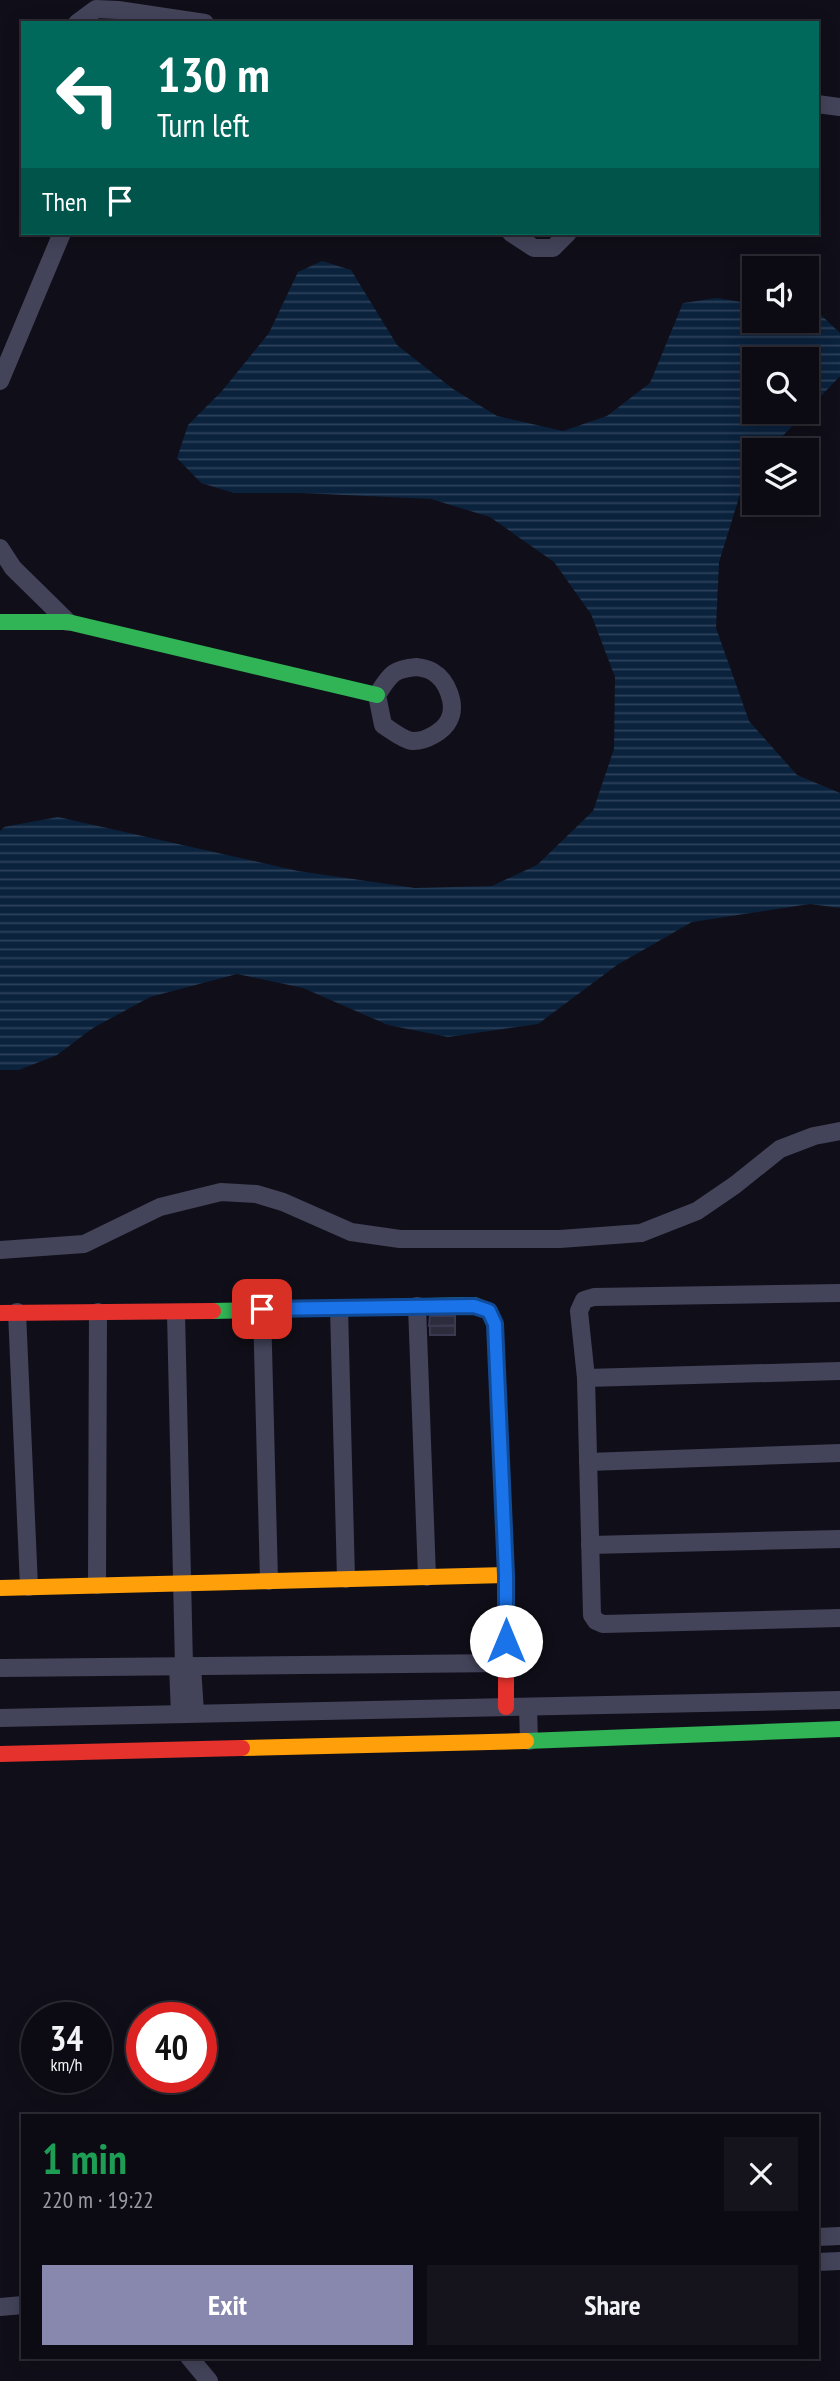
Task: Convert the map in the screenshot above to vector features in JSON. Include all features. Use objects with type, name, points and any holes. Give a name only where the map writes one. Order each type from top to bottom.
[{"type":"street","points":[[80,21],[96,9],[192,21]]},
{"type":"street","points":[[819,104],[840,107]]},
{"type":"street","points":[[0,381],[61,235]]},
{"type":"street","points":[[515,235],[534,248],[553,248],[566,235]]},
{"type":"street","points":[[0,548],[13,568],[68,622]]},
{"type":"street","points":[[0,622],[68,622],[377,695]]},
{"type":"street","points":[[417,667],[434,672],[447,687],[452,701],[450,720],[425,739],[411,741],[383,726],[377,695],[399,669],[417,667]]},
{"type":"street","points":[[0,1250],[84,1244],[160,1207],[221,1192],[256,1194],[283,1202],[351,1232],[400,1239],[560,1239],[641,1233],[697,1211],[735,1185],[779,1149],[814,1136],[840,1131]]},
{"type":"street","points":[[840,1293],[594,1297],[584,1300],[579,1311],[586,1378],[592,1615],[596,1621],[603,1624],[840,1618]]},
{"type":"street","points":[[416,1306],[427,1577]]},
{"type":"street","points":[[29,1587],[8,1312],[176,1313],[339,1307],[474,1306],[489,1311],[495,1324],[506,1575],[506,1707]]},
{"type":"street","points":[[339,1307],[346,1579]]},
{"type":"street","points":[[262,1309],[269,1581]]},
{"type":"street","points":[[97,1585],[98,1312]]},
{"type":"street","points":[[176,1313],[188,1713]]},
{"type":"street","points":[[586,1378],[840,1371]]},
{"type":"street","points":[[588,1462],[840,1453]]},
{"type":"street","points":[[590,1545],[840,1539]]},
{"type":"street","points":[[0,1588],[506,1575]]},
{"type":"street","points":[[0,1668],[505,1663]]},
{"type":"street","points":[[0,1718],[840,1700]]},
{"type":"street","points":[[528,1707],[529,1741]]},
{"type":"street","points":[[0,1754],[529,1741],[840,1729]]},
{"type":"street","points":[[819,2237],[840,2236]]},
{"type":"street","points":[[819,2262],[840,2261]]},
{"type":"street","points":[[0,2307],[21,2305]]},
{"type":"street","points":[[191,2359],[209,2381]]},
{"type":"water","points":[[322,261],[351,270],[397,345],[453,389],[497,416],[563,431],[607,416],[650,383],[683,303],[717,298],[742,302],[742,333],[819,333],[819,314],[840,333],[840,376],[819,398],[819,347],[742,347],[742,424],[794,424],[781,438],[742,438],[742,488],[719,562],[716,628],[749,721],[797,775],[840,793],[840,908],[810,904],[692,922],[617,965],[538,1024],[448,1037],[388,1025],[303,988],[237,974],[150,997],[93,1028],[57,1055],[19,1070],[0,1070],[0,831],[4,827],[58,817],[298,871],[415,888],[492,886],[537,865],[593,811],[614,749],[615,677],[591,614],[554,562],[490,517],[431,499],[234,493],[201,483],[177,458],[188,425],[222,391],[269,333],[298,272]]},
{"type":"building","points":[[430,1316],[455,1316],[455,1325],[429,1326]]},
{"type":"building","points":[[430,1326],[455,1326],[455,1335],[430,1335]]},
{"type":"traffic: fast","points":[[0,622],[68,622],[377,695]]},
{"type":"traffic: fast","points":[[213,1311],[474,1305],[489,1311],[495,1324],[501,1458]]},
{"type":"traffic: fast","points":[[526,1741],[840,1729]]},
{"type":"traffic: slow","points":[[0,1588],[506,1575]]},
{"type":"traffic: slow","points":[[242,1748],[526,1741]]},
{"type":"traffic: jam","points":[[0,1313],[213,1311]]},
{"type":"traffic: jam","points":[[501,1458],[506,1575],[506,1707]]},
{"type":"traffic: jam","points":[[0,1754],[242,1748]]},
{"type":"route","points":[[262,1309],[474,1306],[489,1311],[495,1324],[506,1575],[506,1641]]}]
